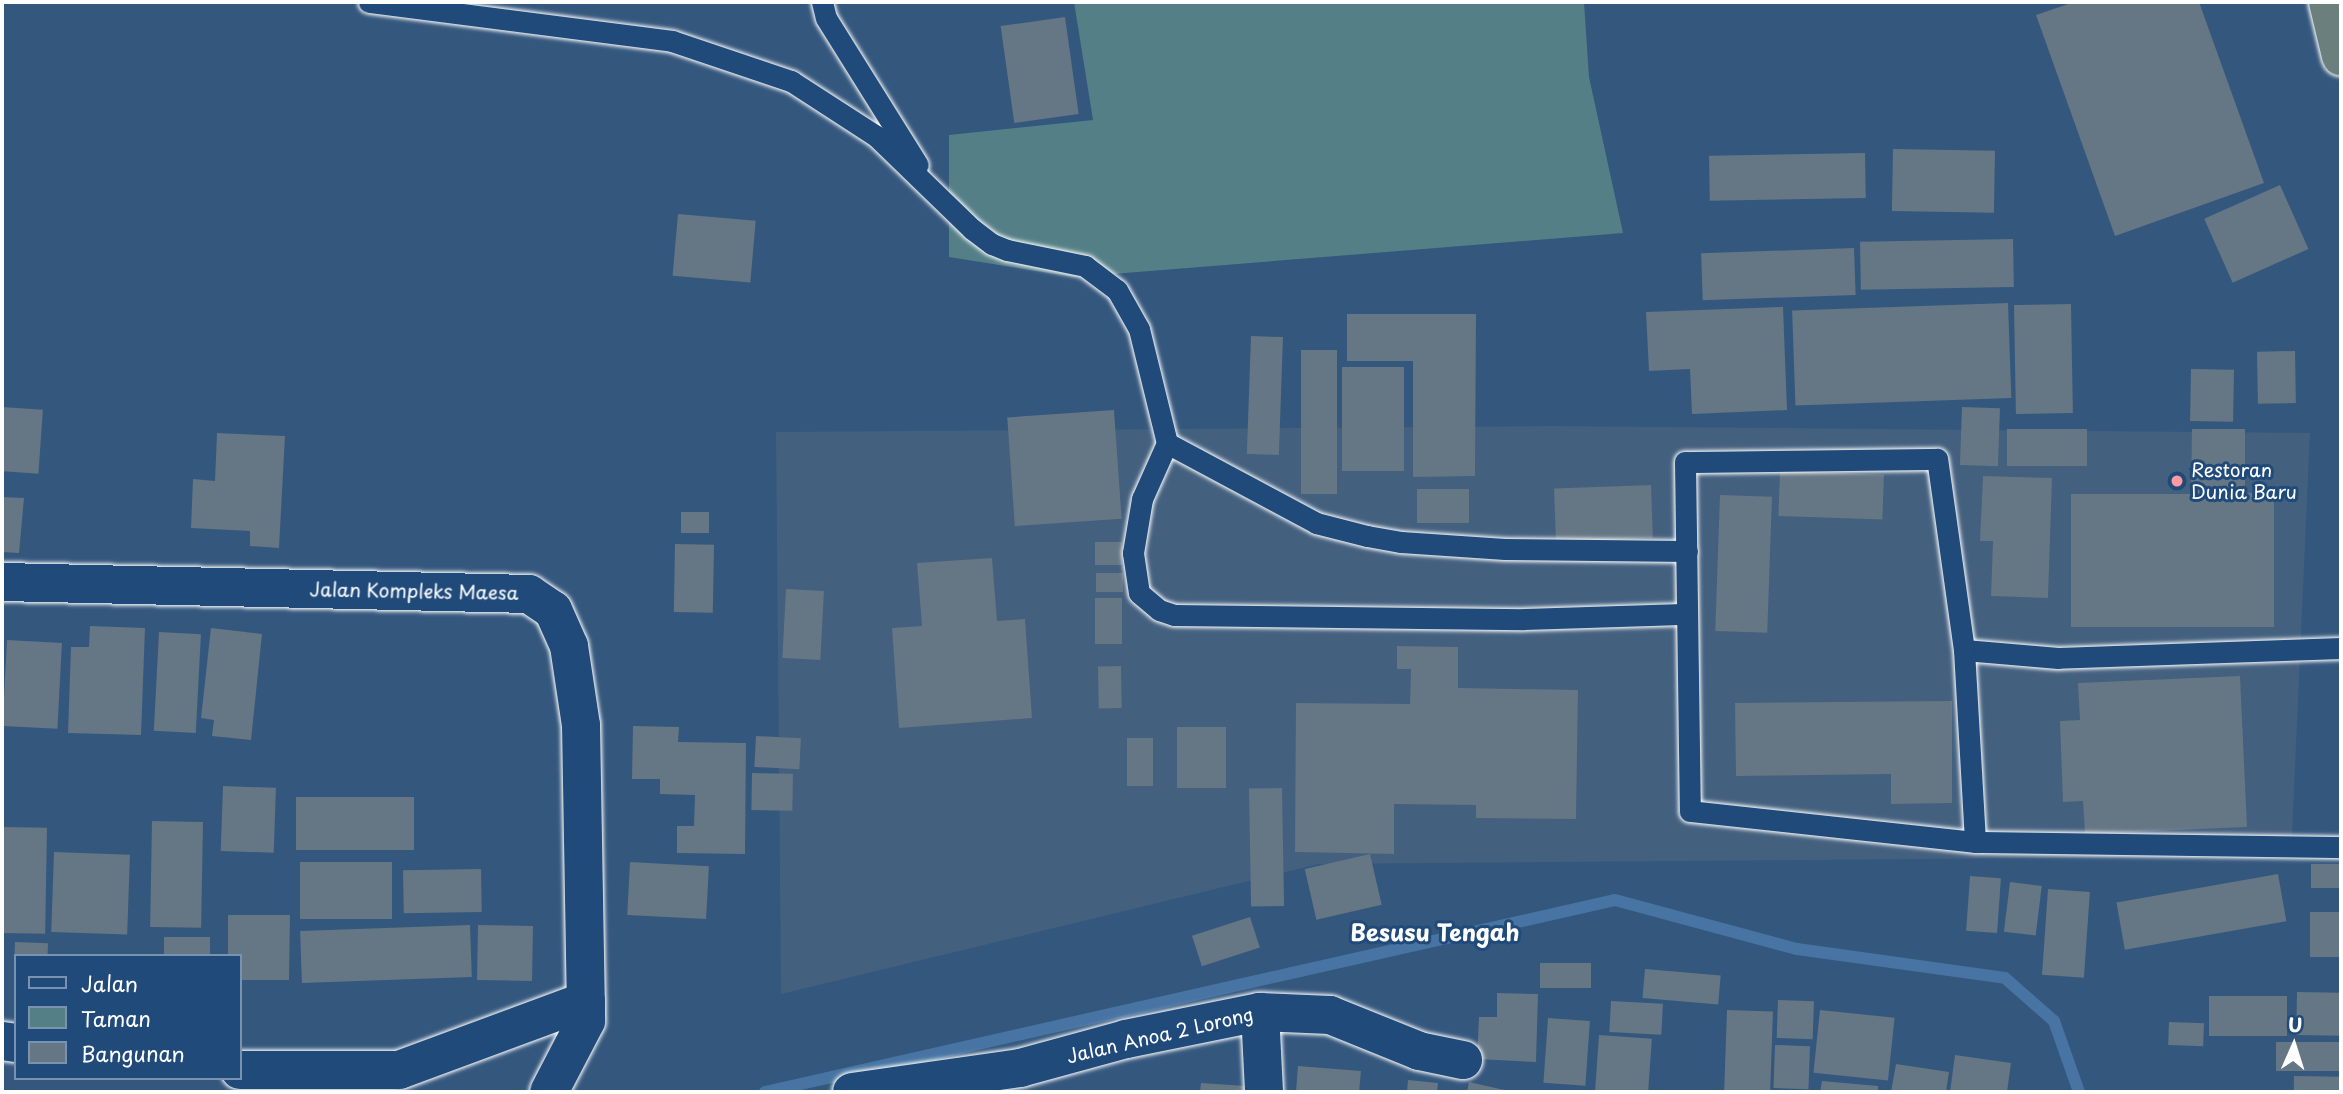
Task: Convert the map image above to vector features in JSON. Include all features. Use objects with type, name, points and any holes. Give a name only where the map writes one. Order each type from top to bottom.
[{"type":"highway","points":[[2328,2],[2341,56]]},
{"type":"street","name":"Jalan Kompleks Maesa","points":[[2,582],[529,594],[554,610],[569,646],[581,725],[586,1011]]},
{"type":"street","points":[[242,1070],[399,1070],[586,1011]]},
{"type":"street","points":[[549,1092],[586,1011]]},
{"type":"street","points":[[1260,1012],[1264,1092]]},
{"type":"street","name":"Jalan Anoa 2 Lorong","points":[[852,1092],[1020,1068],[1126,1039],[1260,1012],[1329,1015],[1419,1051],[1463,1060]]},
{"type":"lane","points":[[369,2],[672,41],[790,80],[876,136],[937,196],[992,244],[1085,266],[1117,290],[1139,329],[1167,443],[1142,499],[1133,553],[1139,593],[1148,603],[1174,615],[1524,619],[1687,614]]},
{"type":"lane","points":[[822,2],[826,18],[937,196]]},
{"type":"lane","points":[[1167,443],[1316,523],[1367,536],[1401,542],[1505,549],[1687,551]]},
{"type":"lane","points":[[1975,842],[1964,650],[1937,459],[1685,462],[1690,811],[1975,842],[2341,847]]},
{"type":"lane","points":[[1964,650],[2058,658],[2341,648]]},
{"type":"shaded area","points":[[1551,426],[2310,433],[2291,856],[1319,864],[781,994],[776,432]]},
{"type":"green space","points":[[1074,2],[1584,2],[1589,77],[1623,233],[1075,277],[949,257],[949,135],[1093,120]]},
{"type":"building","points":[[2074,2],[2199,2],[2264,183],[2115,236],[2036,15]]},
{"type":"building","points":[[1065,17],[1079,114],[1014,123],[1001,26]]},
{"type":"building","points":[[1893,149],[1995,151],[1994,213],[1892,211]]},
{"type":"building","points":[[1865,153],[1866,198],[1710,201],[1709,156]]},
{"type":"building","points":[[2280,185],[2308,249],[2233,283],[2204,219]]},
{"type":"building","points":[[678,214],[756,221],[750,283],[673,276]]},
{"type":"building","points":[[2013,239],[2014,287],[1861,290],[1860,242]]},
{"type":"building","points":[[1854,248],[1856,295],[1703,300],[1701,253]]},
{"type":"building","points":[[2008,303],[2011,398],[1795,405],[1792,311]]},
{"type":"building","points":[[2071,304],[2073,413],[2016,414],[2014,305]]},
{"type":"building","points":[[1783,307],[1787,410],[1692,414],[1690,369],[1649,371],[1646,312]]},
{"type":"building","points":[[1347,314],[1476,314],[1475,476],[1413,477],[1413,361],[1347,361]]},
{"type":"building","points":[[1251,336],[1283,337],[1279,455],[1247,454]]},
{"type":"building","points":[[1301,350],[1337,350],[1337,494],[1301,494]]},
{"type":"building","points":[[2295,351],[2296,403],[2258,404],[2257,352]]},
{"type":"building","points":[[1342,367],[1404,367],[1404,471],[1342,471]]},
{"type":"building","points":[[2191,369],[2234,370],[2233,422],[2190,421]]},
{"type":"building","points":[[2,407],[43,410],[38,474],[2,471]]},
{"type":"building","points":[[1962,407],[2000,408],[1998,466],[1960,465]]},
{"type":"building","points":[[1114,410],[1122,519],[1015,526],[1007,417]]},
{"type":"building","points":[[2007,429],[2087,429],[2087,466],[2007,466]]},
{"type":"building","points":[[2192,429],[2245,429],[2245,493],[2274,493],[2274,627],[2071,627],[2071,494],[2191,494]]},
{"type":"building","points":[[217,433],[285,436],[279,548],[250,546],[250,531],[191,528],[193,479],[215,481]]},
{"type":"building","points":[[1780,471],[1884,475],[1882,520],[1778,516]]},
{"type":"building","points":[[1983,476],[2052,478],[2048,598],[1991,596],[1993,541],[1980,541]]},
{"type":"building","points":[[1651,485],[1653,538],[1556,541],[1554,488]]},
{"type":"building","points":[[1417,489],[1469,489],[1469,523],[1417,523]]},
{"type":"building","points":[[1720,495],[1772,497],[1767,633],[1715,631]]},
{"type":"building","points":[[2,497],[24,498],[19,553],[2,552]]},
{"type":"building","points":[[681,512],[709,512],[709,533],[681,533]]},
{"type":"building","points":[[1095,542],[1122,542],[1122,565],[1095,565]]},
{"type":"building","points":[[675,544],[714,545],[713,613],[674,612]]},
{"type":"building","points":[[992,558],[997,621],[1025,619],[1032,718],[899,728],[892,628],[922,626],[917,563]]},
{"type":"building","points":[[1096,573],[1123,573],[1123,592],[1096,592]]},
{"type":"building","points":[[786,589],[824,591],[820,660],[782,658]]},
{"type":"building","points":[[1095,598],[1122,598],[1122,644],[1095,644]]},
{"type":"building","points":[[90,626],[145,628],[141,735],[68,733],[71,647],[89,647]]},
{"type":"building","points":[[211,628],[262,634],[251,740],[212,736],[214,720],[201,718]]},
{"type":"building","points":[[159,632],[201,634],[196,733],[154,731]]},
{"type":"building","points":[[7,640],[62,643],[57,729],[2,726]]},
{"type":"building","points":[[1397,646],[1458,647],[1458,688],[1578,690],[1576,819],[1476,818],[1476,805],[1394,804],[1394,854],[1295,852],[1296,703],[1410,704],[1411,669],[1397,669]]},
{"type":"building","points":[[1098,666],[1121,666],[1122,708],[1099,708]]},
{"type":"building","points":[[2240,676],[2247,827],[2085,834],[2083,801],[2063,802],[2060,721],[2080,720],[2078,683]]},
{"type":"building","points":[[1952,701],[1952,803],[1891,804],[1891,774],[1736,776],[1735,703]]},
{"type":"building","points":[[633,726],[679,727],[678,742],[746,743],[745,854],[677,853],[677,826],[694,826],[695,795],[660,794],[660,779],[632,779]]},
{"type":"building","points":[[1177,727],[1226,727],[1226,788],[1177,788]]},
{"type":"building","points":[[756,736],[801,738],[799,769],[754,767]]},
{"type":"building","points":[[1127,738],[1153,738],[1153,786],[1127,786]]},
{"type":"building","points":[[752,773],[793,774],[792,811],[751,810]]},
{"type":"building","points":[[223,786],[276,788],[274,853],[221,851]]},
{"type":"building","points":[[1282,788],[1284,906],[1251,907],[1249,789]]},
{"type":"building","points":[[296,797],[414,797],[414,850],[296,850]]},
{"type":"building","points":[[152,821],[203,822],[201,928],[150,927]]},
{"type":"building","points":[[2,827],[47,828],[45,934],[2,933]]},
{"type":"building","points":[[54,852],[130,855],[127,935],[51,932]]},
{"type":"building","points":[[1370,854],[1382,905],[1316,920],[1305,869]]},
{"type":"building","points":[[300,862],[392,862],[392,919],[300,919]]},
{"type":"building","points":[[630,862],[709,866],[706,919],[627,915]]},
{"type":"building","points":[[2311,864],[2341,864],[2341,888],[2311,888]]},
{"type":"building","points":[[481,869],[482,912],[404,913],[403,870]]},
{"type":"building","points":[[2278,874],[2286,921],[2125,950],[2116,902]]},
{"type":"building","points":[[1970,876],[2001,878],[1997,933],[1966,931]]},
{"type":"building","points":[[2010,882],[2042,886],[2036,936],[2004,932]]},
{"type":"building","points":[[2048,889],[2090,892],[2084,978],[2042,975]]},
{"type":"building","points":[[2310,912],[2341,912],[2341,957],[2310,957]]},
{"type":"building","points":[[228,915],[290,915],[289,980],[242,980],[242,954],[228,954]]},
{"type":"building","points":[[1250,917],[1260,947],[1202,966],[1192,936]]},
{"type":"building","points":[[470,925],[472,977],[302,983],[300,931]]},
{"type":"building","points":[[478,925],[533,926],[532,981],[477,980]]},
{"type":"building","points":[[164,937],[210,937],[210,954],[164,954]]},
{"type":"building","points":[[15,942],[48,943],[48,954],[15,954]]},
{"type":"building","points":[[1540,963],[1591,963],[1591,988],[1540,988]]},
{"type":"building","points":[[1645,969],[1721,976],[1718,1005],[1642,998]]},
{"type":"building","points":[[2297,992],[2341,993],[2340,1036],[2296,1035]]},
{"type":"building","points":[[1497,993],[1538,994],[1536,1062],[1477,1059],[1479,1017],[1497,1017]]},
{"type":"building","points":[[2209,996],[2287,996],[2287,1036],[2209,1036]]},
{"type":"building","points":[[1778,1000],[1814,1001],[1813,1039],[1777,1038]]},
{"type":"building","points":[[1611,1001],[1663,1004],[1661,1035],[1609,1032]]},
{"type":"building","points":[[1727,1010],[1773,1012],[1770,1092],[1724,1092]]},
{"type":"building","points":[[1820,1010],[1895,1018],[1888,1080],[1813,1073]]},
{"type":"building","points":[[1548,1018],[1590,1021],[1585,1086],[1543,1083]]},
{"type":"building","points":[[2169,1022],[2204,1023],[2203,1046],[2168,1045]]},
{"type":"building","points":[[1599,1035],[1652,1039],[1648,1092],[1595,1092]]},
{"type":"building","points":[[2276,1042],[2341,1042],[2341,1071],[2276,1071]]},
{"type":"building","points":[[1775,1045],[1810,1046],[1808,1089],[1773,1088]]},
{"type":"building","points":[[1955,1055],[2011,1063],[2007,1092],[1950,1092]]},
{"type":"building","points":[[1896,1064],[1949,1072],[1946,1092],[1891,1092]]},
{"type":"building","points":[[1298,1066],[1361,1071],[1359,1092],[1296,1092]]},
{"type":"building","points":[[2294,1076],[2341,1077],[2341,1092],[2294,1092]]},
{"type":"building","points":[[1408,1080],[1438,1083],[1437,1092],[1407,1092]]},
{"type":"building","points":[[1822,1081],[1878,1086],[1878,1092],[1820,1092]]},
{"type":"building","points":[[1469,1082],[1509,1091],[1509,1092],[1467,1092]]},
{"type":"building","points":[[1201,1083],[1246,1086],[1246,1092],[1200,1092]]},
{"type":"waterway","points":[[765,1092],[1615,900],[1797,949],[2005,978],[2054,1021],[2079,1092]]},
{"type":"place","name":"Restoran Dunia Baru","points":[[2177,481]]},
{"type":"district","name":"Besusu Tengah","points":[[1435,932]]}]
